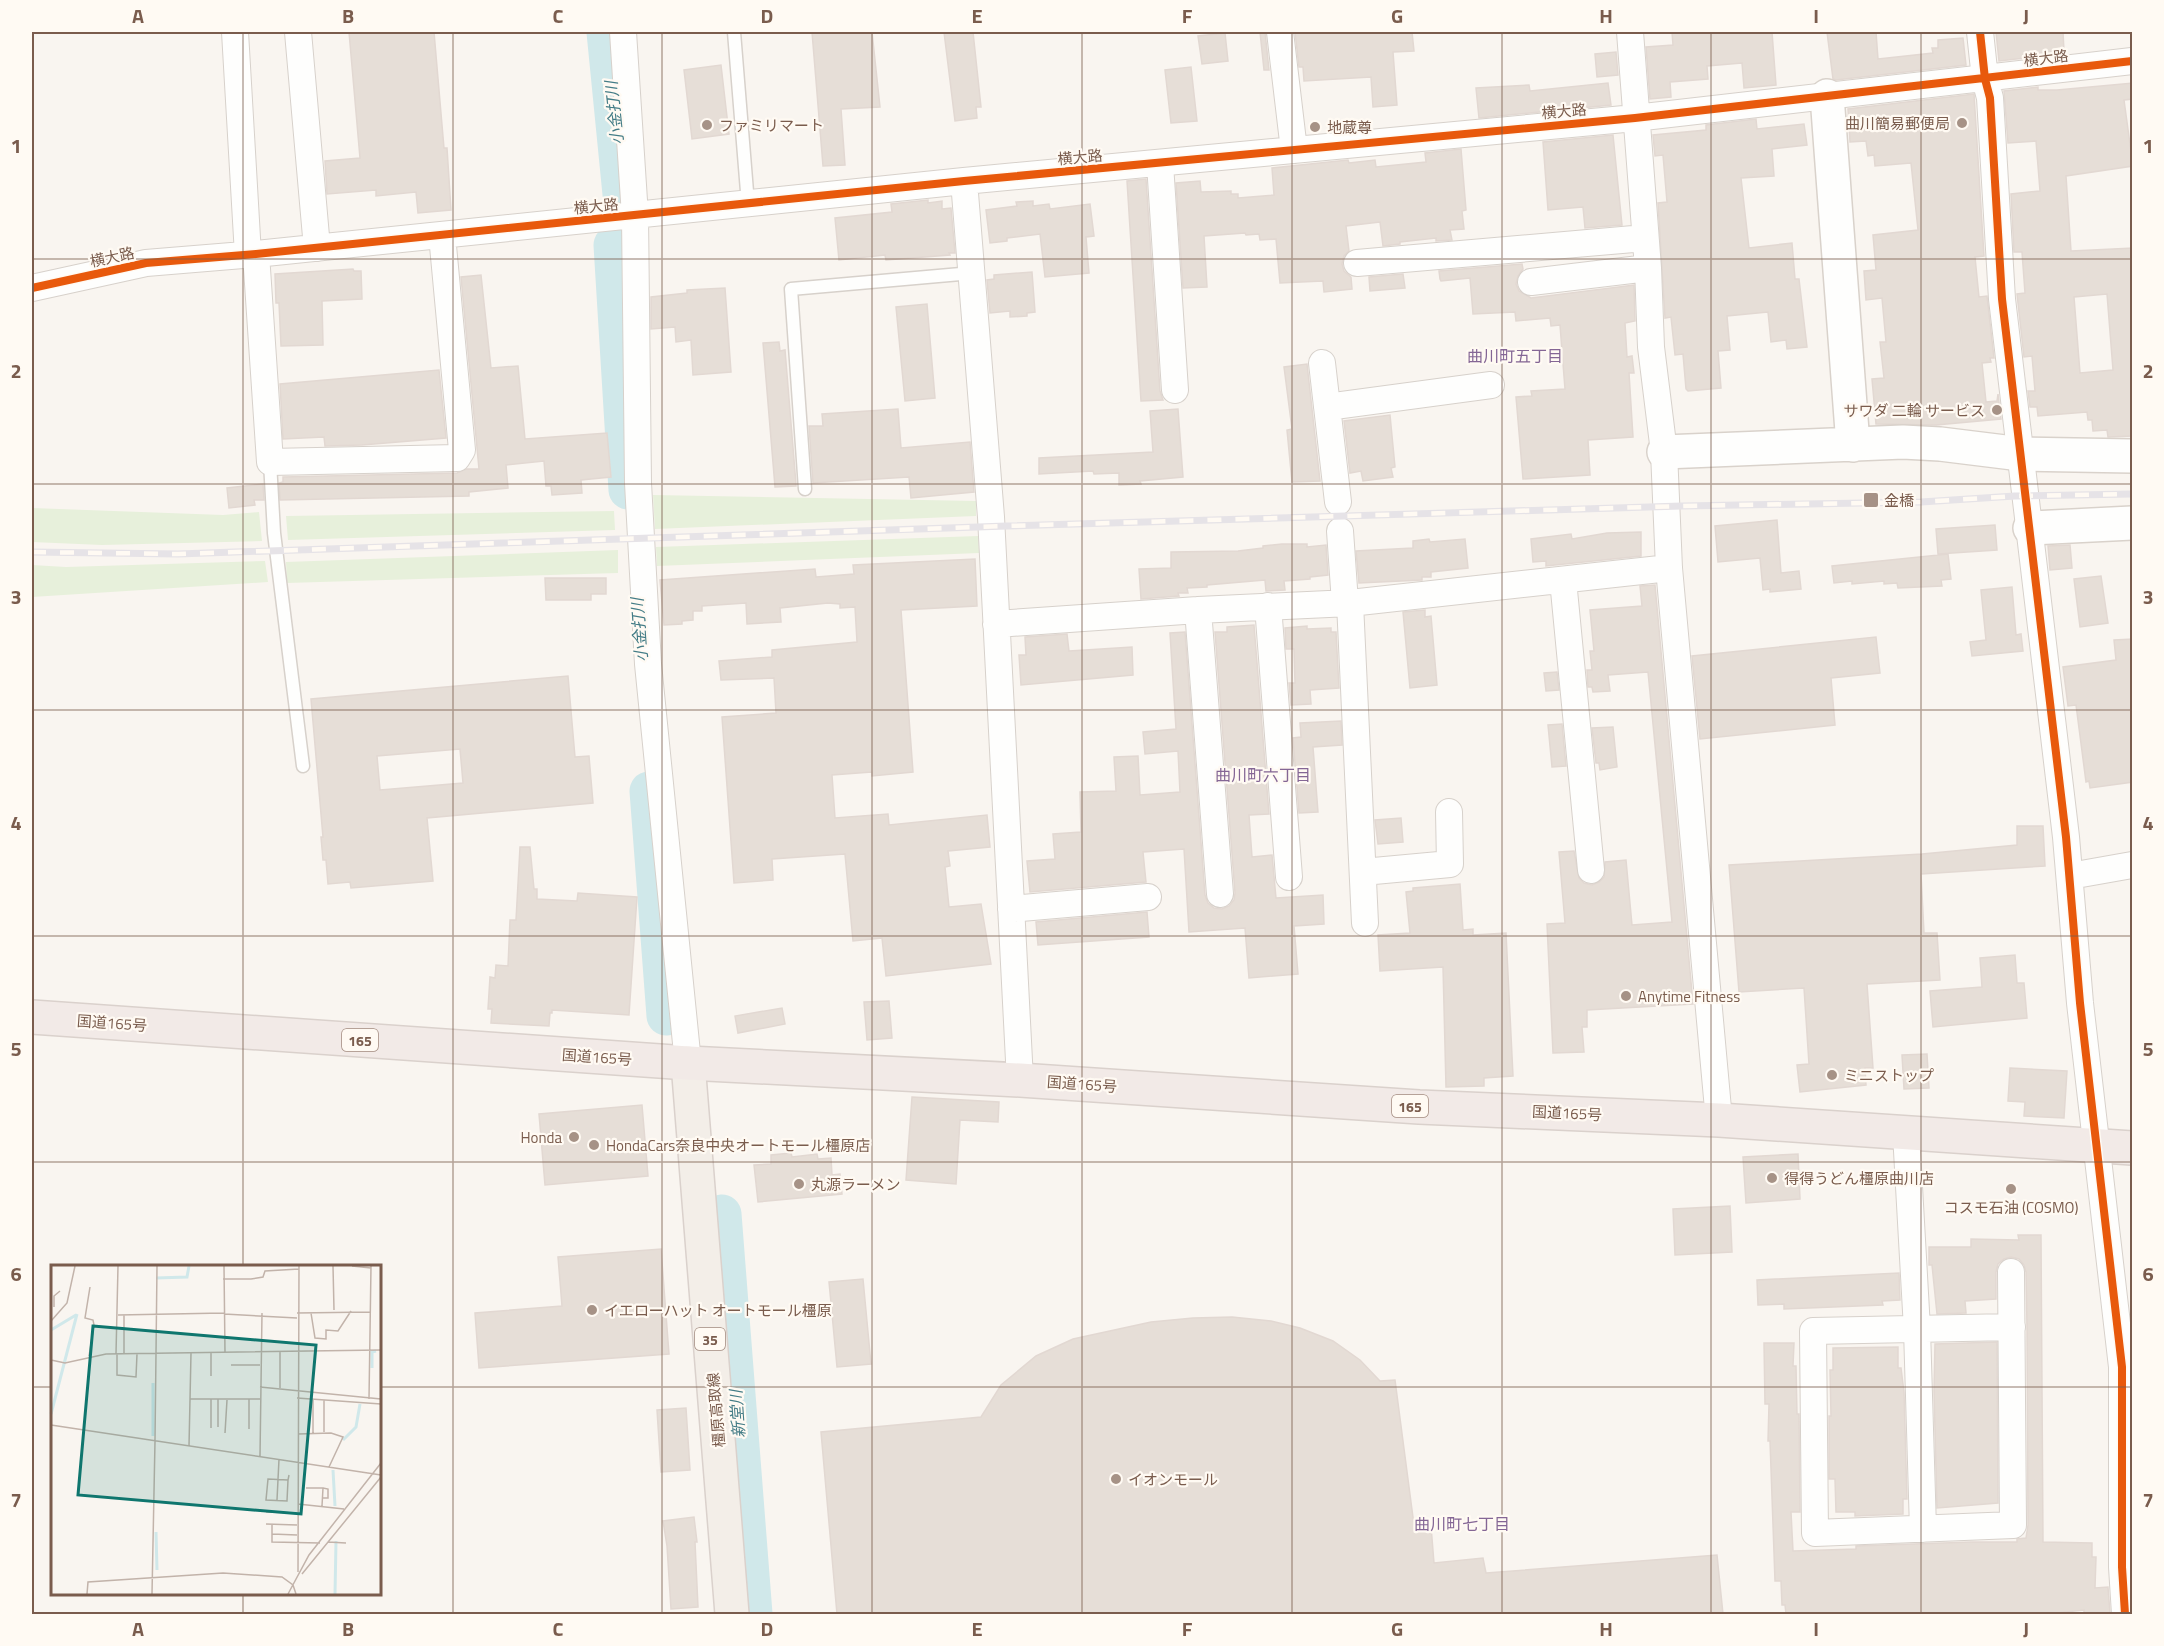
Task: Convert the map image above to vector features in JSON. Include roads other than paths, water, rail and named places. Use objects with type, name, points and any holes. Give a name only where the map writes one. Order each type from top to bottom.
[{"type":"highway","name":"国道165号","points":[[32,1017],[688,1063],[1020,1080],[1419,1107],[1719,1120],[2133,1148]]},
{"type":"main road","name":"橿原高取線","points":[[688,1063],[732,1614]]},
{"type":"street","points":[[235,32],[270,462],[457,458],[462,450],[442,235]]},
{"type":"street","points":[[298,32],[317,248]]},
{"type":"street","points":[[623,32],[635,216],[638,483],[648,664],[688,1063]]},
{"type":"street","points":[[1280,32],[1294,150]]},
{"type":"street","points":[[1630,32],[1648,268],[1651,347],[1664,452],[1670,568],[1719,1120]]},
{"type":"street","points":[[1980,32],[1985,79],[1990,98],[2002,299],[2070,876],[2079,1003],[2126,1345],[2122,1366],[2127,1550],[2125,1614]]},
{"type":"street","name":"横大路","points":[[32,288],[146,263],[252,255],[964,181],[1635,118],[2133,61]]},
{"type":"street","points":[[1827,96],[1853,446]]},
{"type":"street","points":[[1160,164],[1175,390]]},
{"type":"street","points":[[964,181],[992,517],[1020,1080]]},
{"type":"street","points":[[1357,263],[1645,238]]},
{"type":"street","points":[[1531,282],[1648,268]]},
{"type":"street","points":[[1322,363],[1338,502]]},
{"type":"street","points":[[1327,407],[1491,385]]},
{"type":"street","points":[[1664,452],[1853,446],[1904,442],[2021,454],[2133,456]]},
{"type":"street","points":[[2030,528],[2133,523]]},
{"type":"street","points":[[1340,531],[1348,603],[1365,922]]},
{"type":"street","points":[[996,624],[1198,609],[1348,603],[1670,568]]},
{"type":"street","points":[[1563,580],[1591,870]]},
{"type":"street","points":[[1268,606],[1289,877]]},
{"type":"street","points":[[1198,609],[1220,894]]},
{"type":"street","points":[[1363,872],[1450,864],[1449,812]]},
{"type":"street","points":[[2070,876],[2133,865]]},
{"type":"street","points":[[1011,909],[1148,897]]},
{"type":"street","points":[[1906,1133],[1917,1329],[1923,1529]]},
{"type":"street","points":[[2012,1272],[2013,1525],[1815,1533],[1813,1331],[2012,1327]]},
{"type":"lane","points":[[734,32],[748,204]]},
{"type":"lane","points":[[805,489],[791,289],[972,273]]},
{"type":"lane","points":[[270,462],[274,533],[303,766]]},
{"type":"waterway","name":"小金打川","points":[[606,32],[622,194]]},
{"type":"waterway","name":"小金打川","points":[[613,245],[628,490]]},
{"type":"waterway","name":"小金打川","points":[[649,791],[666,1016]]},
{"type":"waterway","name":"新堂川","points":[[722,1214],[753,1614]]},
{"type":"railway","points":[[32,552],[178,554],[1007,526],[1682,506],[1921,502],[2015,496],[2132,494]]},
{"type":"place","name":"曲川簡易郵便局","points":[[1962,123]]},
{"type":"place","name":"ファミリマート","points":[[707,125]]},
{"type":"place","name":"地蔵尊","points":[[1315,127]]},
{"type":"place","name":"サワダ 二輪 サービス","points":[[1997,410]]},
{"type":"place","name":"金橋","points":[[1871,500]]},
{"type":"place","name":"Anytime Fitness","points":[[1626,996]]},
{"type":"place","name":"ミニストップ","points":[[1832,1075]]},
{"type":"place","name":"Honda","points":[[574,1137]]},
{"type":"place","name":"HondaCars奈良中央オートモール橿原店","points":[[594,1145]]},
{"type":"place","name":"得得うどん橿原曲川店","points":[[1772,1178]]},
{"type":"place","name":"丸源ラーメン","points":[[799,1184]]},
{"type":"place","name":"コスモ石油 (COSMO)","points":[[2011,1189]]},
{"type":"place","name":"イエローハット オートモール橿原","points":[[592,1310]]},
{"type":"place","name":"イオンモール","points":[[1116,1479]]},
{"type":"district","name":"曲川町五丁目","points":[[1515,356]]},
{"type":"district","name":"曲川町六丁目","points":[[1263,775]]},
{"type":"district","name":"曲川町七丁目","points":[[1462,1524]]}]
